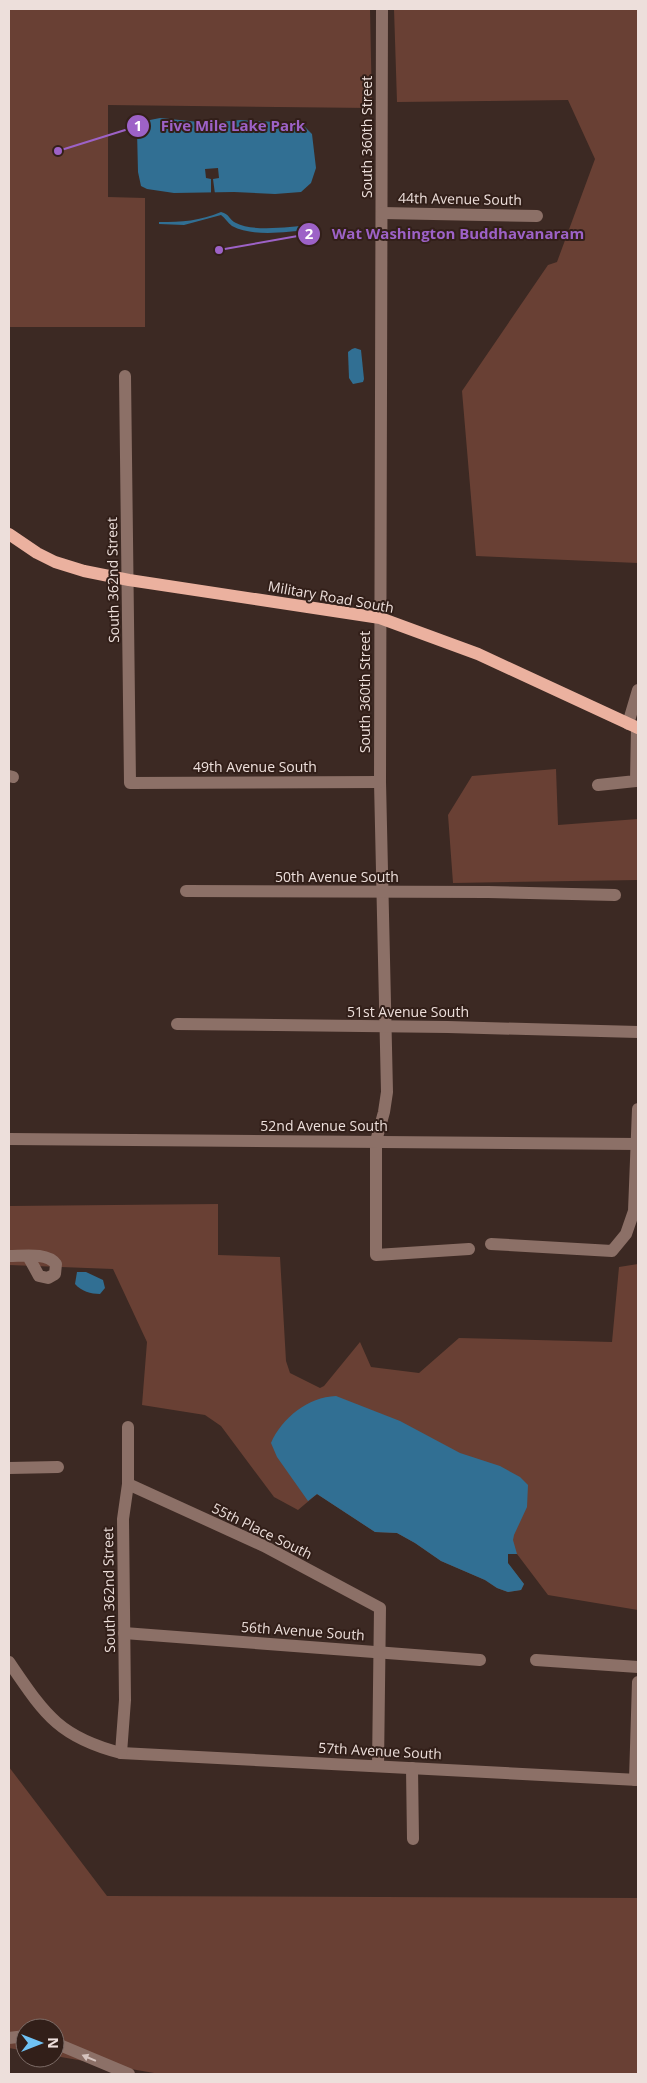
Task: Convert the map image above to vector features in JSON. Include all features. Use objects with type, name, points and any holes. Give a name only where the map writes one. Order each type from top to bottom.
[{"type":"main road","name":"Military Road South","points":[[9,534],[36,554],[55,562],[129,580],[380,618],[478,654],[635,727]]},
{"type":"street","name":"South 360th Street","points":[[382,9],[380,782],[386,1092],[384,1112],[376,1141],[376,1254],[470,1249]]},
{"type":"street","name":"44th Avenue South","points":[[382,213],[537,216]]},
{"type":"street","name":"South 362nd Street","points":[[124,376],[129,580],[130,783]]},
{"type":"street","points":[[598,785],[636,781],[635,727],[638,690]]},
{"type":"street","name":"49th Avenue South","points":[[130,783],[380,782]]},
{"type":"street","name":"50th Avenue South","points":[[186,891],[615,894]]},
{"type":"street","name":"51st Avenue South","points":[[178,1024],[384,1028],[448,1027],[638,1032]]},
{"type":"street","points":[[491,1244],[612,1251],[626,1234],[634,1211],[638,1110]]},
{"type":"street","name":"52nd Avenue South","points":[[9,1139],[638,1144]]},
{"type":"street","points":[[9,1256],[28,1256]]},
{"type":"street","name":"South 362nd Street","points":[[121,1753],[125,1700],[123,1519],[128,1484],[128,1427]]},
{"type":"street","points":[[9,1468],[58,1467]]},
{"type":"street","name":"55th Place South","points":[[128,1484],[264,1546],[380,1608],[380,1652]]},
{"type":"street","name":"56th Avenue South","points":[[124,1633],[480,1660]]},
{"type":"street","points":[[378,1766],[380,1652]]},
{"type":"street","points":[[536,1660],[638,1667]]},
{"type":"street","name":"57th Avenue South","points":[[9,1662],[36,1702],[54,1722],[88,1744],[121,1753],[637,1780]]},
{"type":"street","points":[[637,1780],[638,1682]]},
{"type":"street","points":[[412,1768],[413,1839]]},
{"type":"street","points":[[65,2047],[127,2073]]},
{"type":"shaded area","points":[[9,9],[370,9],[372,108],[108,105],[108,197],[145,198],[145,327],[9,327]]},
{"type":"shaded area","points":[[394,9],[638,9],[638,563],[476,556],[462,391],[548,265],[557,262],[595,159],[568,100],[397,102]]},
{"type":"shaded area","points":[[556,769],[558,825],[638,819],[638,880],[453,883],[448,815],[472,776]]},
{"type":"shaded area","points":[[218,1204],[218,1255],[280,1257],[286,1361],[290,1373],[320,1388],[324,1386],[360,1342],[371,1367],[419,1373],[459,1338],[612,1342],[619,1267],[638,1264],[638,1610],[548,1595],[517,1554],[508,1554],[506,1561],[524,1584],[521,1590],[508,1592],[441,1561],[397,1533],[375,1532],[317,1494],[298,1510],[274,1497],[221,1426],[205,1415],[142,1405],[147,1342],[113,1269],[9,1265],[9,1206]]},
{"type":"shaded area","points":[[9,1767],[107,1896],[638,1898],[638,2074],[160,2074],[65,2058],[65,2018],[15,2018],[15,2049],[9,2048]]},
{"type":"water","points":[[160,118],[209,123],[240,120],[292,123],[305,127],[312,134],[316,168],[311,183],[301,192],[275,194],[234,192],[174,193],[147,189],[141,186],[138,172],[137,131],[145,121]]},
{"type":"water","points":[[221,212],[243,226],[272,228],[309,225],[312,228],[280,233],[249,232],[232,226],[221,215],[184,225],[159,224],[159,222],[198,219]]},
{"type":"water","points":[[355,348],[361,350],[364,379],[363,382],[353,384],[349,378],[348,352]]},
{"type":"water","points":[[77,1272],[86,1272],[103,1280],[105,1288],[100,1294],[83,1290],[75,1284]]},
{"type":"water","points":[[336,1396],[400,1421],[460,1453],[500,1466],[520,1477],[528,1485],[527,1507],[513,1540],[517,1554],[508,1554],[508,1563],[524,1584],[521,1590],[508,1592],[497,1588],[485,1580],[441,1561],[397,1533],[375,1532],[317,1494],[308,1501],[277,1457],[271,1443],[282,1425],[297,1410],[316,1400]]},
{"type":"pier","points":[[218,168],[219,178],[213,179],[215,194],[211,194],[211,179],[206,178],[205,169]]},
{"type":"place","name":"Five Mile Lake Park","points":[[58,151]]},
{"type":"place","name":"Wat Washington Buddhavanaram","points":[[219,250]]}]
